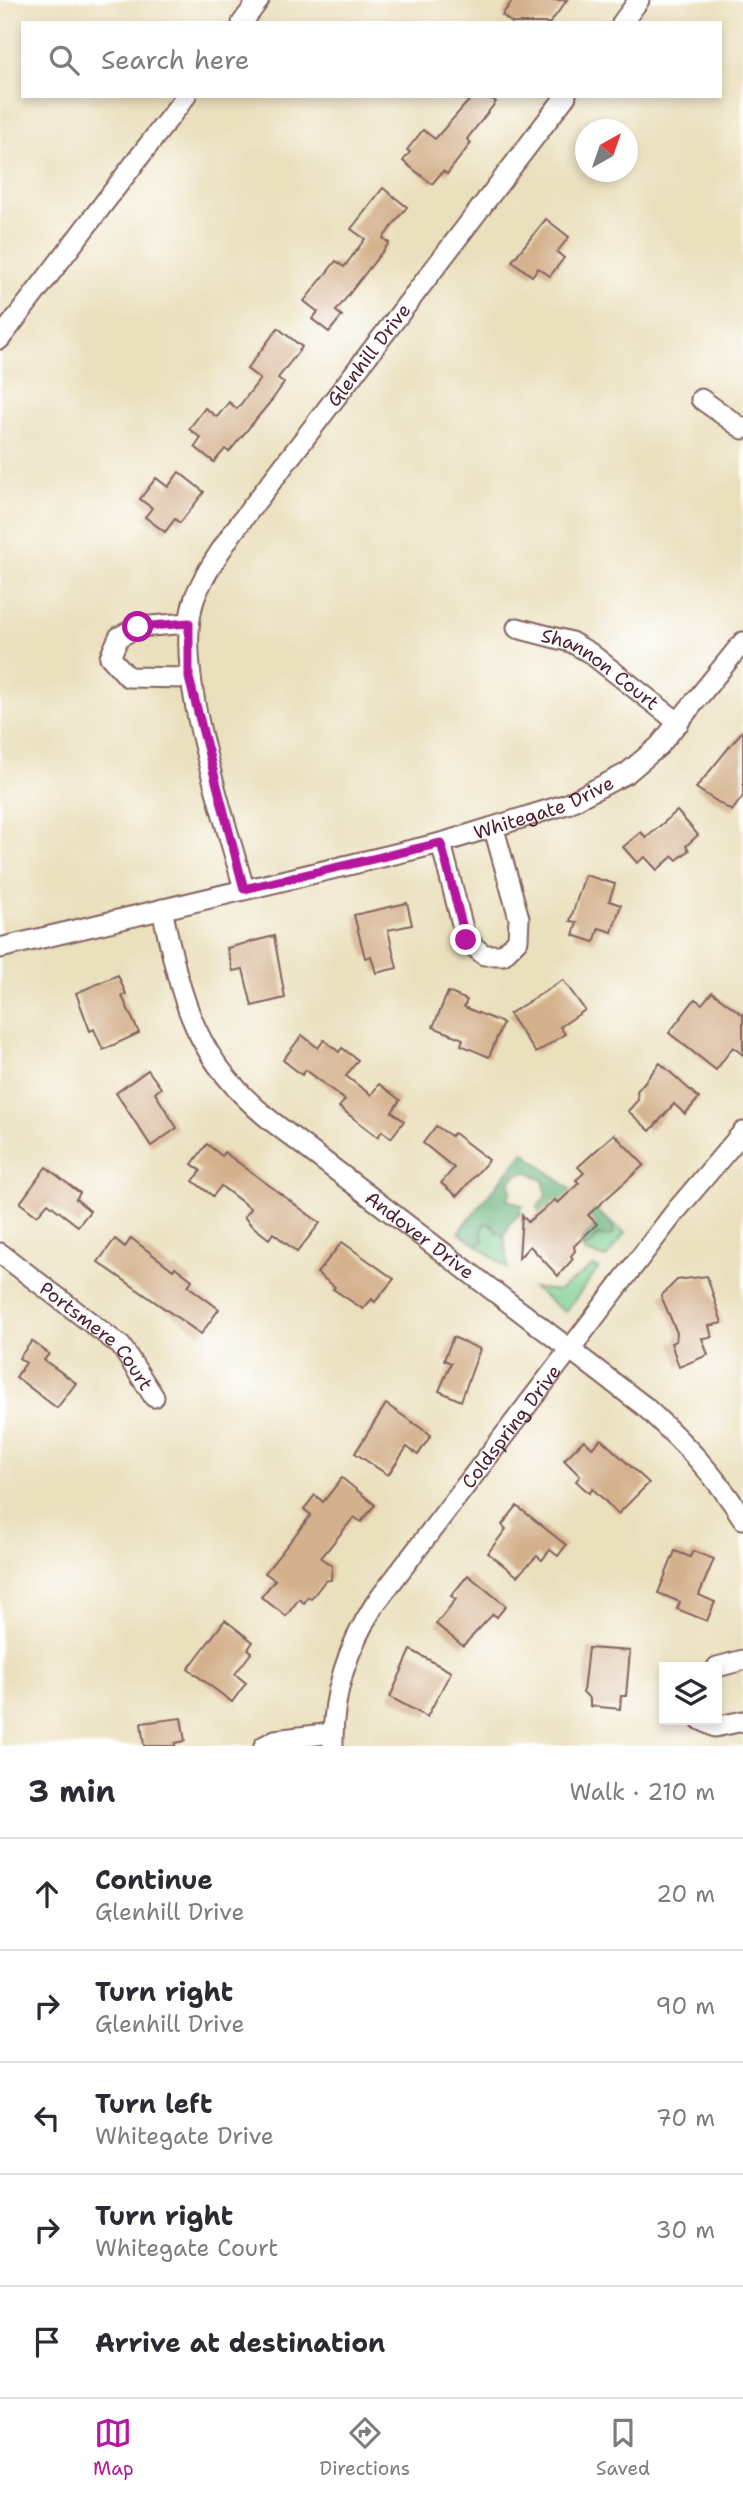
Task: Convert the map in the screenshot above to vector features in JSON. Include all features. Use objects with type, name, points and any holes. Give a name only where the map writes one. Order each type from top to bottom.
[{"type":"street","points":[[243,21],[259,0]]},
{"type":"street","points":[[623,21],[639,0]]},
{"type":"street","points":[[0,339],[184,98]]},
{"type":"street","name":"Glenhill Drive","points":[[244,889],[189,678],[189,623],[195,596],[233,532],[564,98]]},
{"type":"street","points":[[701,399],[743,429]]},
{"type":"street","points":[[189,623],[138,627],[119,637],[110,657],[128,677],[189,678]]},
{"type":"street","name":"Shannon Court","points":[[517,628],[571,642],[590,653],[679,723]]},
{"type":"street","name":"Whitegate Drive","points":[[0,948],[441,843],[494,829],[567,804],[627,773],[659,746],[743,642]]},
{"type":"street","points":[[441,843],[466,940],[484,955],[503,955],[518,940],[519,918],[494,829]]},
{"type":"street","name":"Andover Drive","points":[[162,909],[177,979],[194,1029],[230,1084],[270,1120],[644,1406],[687,1446],[727,1493],[743,1519]]},
{"type":"street","name":"Coldspring Drive","points":[[332,1740],[341,1678],[361,1625],[675,1212],[743,1132]]},
{"type":"street","name":"Portsmere Court","points":[[0,1253],[121,1346],[154,1397]]},
{"type":"street","points":[[722,1666],[743,1660]]},
{"type":"street","points":[[711,1725],[715,1727],[743,1721]]},
{"type":"street","points":[[264,1746],[275,1740],[332,1740]]},
{"type":"green space","points":[[524,1152],[609,1221],[614,1229],[613,1235],[597,1235],[591,1245],[582,1247],[581,1240],[597,1224],[570,1197],[558,1203],[555,1200],[541,1213],[537,1208],[547,1194],[543,1181],[529,1172],[518,1174],[510,1181],[511,1192],[506,1199],[523,1206],[519,1211],[522,1213],[511,1222],[504,1236],[496,1232],[493,1225],[485,1223],[481,1229],[483,1241],[478,1246],[458,1232]]},
{"type":"green space","points":[[609,1221],[625,1233],[606,1258],[585,1252],[582,1247],[587,1247],[612,1225]]},
{"type":"green space","points":[[488,1223],[504,1236],[508,1269],[478,1246],[483,1241],[482,1226]]},
{"type":"green space","points":[[593,1266],[599,1268],[565,1312],[533,1288],[558,1291]]},
{"type":"building","points":[[513,0],[567,0],[551,21],[510,21],[502,15]]},
{"type":"building","points":[[471,98],[491,98],[496,102],[467,139],[471,143],[447,174],[443,171],[432,184],[403,161],[410,152],[407,150],[423,130],[435,139]]},
{"type":"building","points":[[383,188],[407,207],[383,238],[389,243],[336,311],[342,316],[329,332],[312,319],[318,312],[304,301],[336,261],[344,267],[365,239],[351,229]]},
{"type":"building","points":[[546,219],[569,237],[557,252],[564,258],[550,276],[538,268],[532,276],[512,261]]},
{"type":"building","points":[[278,328],[302,347],[278,378],[284,383],[272,400],[229,452],[225,449],[214,462],[195,447],[201,438],[189,429],[205,408],[217,417],[229,402],[237,409],[260,379],[247,369]]},
{"type":"building","points":[[179,472],[204,492],[180,523],[175,519],[165,532],[145,517],[152,508],[140,499],[156,478],[168,487]]},
{"type":"building","points":[[743,730],[743,796],[732,811],[696,788]]},
{"type":"building","points":[[677,811],[698,835],[686,846],[689,850],[677,860],[673,856],[657,870],[645,857],[637,863],[623,847],[641,832],[646,838]]},
{"type":"building","points":[[585,875],[615,884],[609,901],[621,905],[612,932],[599,928],[594,942],[573,935],[577,922],[570,921]]},
{"type":"building","points":[[407,903],[412,925],[388,930],[397,968],[376,973],[371,956],[365,958],[354,915]]},
{"type":"building","points":[[274,936],[285,998],[252,1006],[243,969],[233,971],[227,948]]},
{"type":"building","points":[[118,975],[126,994],[122,996],[139,1033],[103,1050],[94,1029],[90,1031],[76,993]]},
{"type":"building","points":[[563,980],[585,1010],[560,1027],[565,1034],[536,1053],[509,1014]]},
{"type":"building","points":[[448,992],[467,1000],[464,1007],[503,1023],[489,1057],[461,1045],[463,1039],[433,1027]]},
{"type":"building","points":[[712,992],[743,1015],[743,1055],[733,1047],[716,1070],[669,1033],[695,999],[702,1004]]},
{"type":"building","points":[[302,1035],[318,1048],[324,1040],[339,1052],[342,1048],[358,1060],[346,1076],[371,1095],[379,1084],[400,1100],[392,1112],[404,1121],[391,1138],[382,1131],[378,1137],[339,1107],[345,1100],[306,1070],[302,1075],[283,1060]]},
{"type":"building","points":[[660,1063],[699,1098],[685,1114],[674,1104],[650,1131],[628,1111],[638,1100],[637,1091]]},
{"type":"building","points":[[148,1070],[161,1088],[155,1093],[177,1128],[151,1146],[116,1093]]},
{"type":"building","points":[[436,1126],[451,1136],[454,1133],[489,1160],[457,1196],[441,1183],[454,1168],[423,1143]]},
{"type":"building","points":[[614,1134],[644,1165],[588,1215],[597,1224],[574,1246],[575,1251],[571,1256],[573,1259],[558,1276],[530,1246],[519,1258],[522,1215],[528,1222],[555,1200],[558,1203],[579,1183],[576,1180],[584,1173],[578,1167]]},
{"type":"building","points":[[207,1144],[222,1156],[224,1152],[320,1223],[297,1252],[273,1233],[269,1239],[251,1225],[244,1217],[251,1209],[221,1186],[213,1196],[193,1181],[201,1171],[192,1164]]},
{"type":"building","points":[[46,1167],[80,1193],[76,1199],[90,1211],[78,1226],[48,1203],[37,1216],[20,1203]]},
{"type":"building","points":[[131,1238],[173,1270],[175,1267],[192,1280],[188,1286],[219,1309],[201,1334],[98,1262],[115,1239],[125,1247]]},
{"type":"building","points":[[342,1242],[394,1279],[375,1302],[372,1299],[363,1309],[333,1289],[335,1287],[317,1273]]},
{"type":"building","points":[[707,1276],[722,1323],[709,1326],[712,1337],[702,1338],[708,1355],[679,1367],[671,1343],[676,1341],[677,1333],[661,1296],[677,1280]]},
{"type":"building","points":[[453,1337],[480,1349],[461,1401],[439,1391],[451,1363],[444,1360]]},
{"type":"building","points":[[32,1341],[49,1354],[44,1360],[76,1383],[57,1408],[16,1377],[26,1363],[19,1358]]},
{"type":"building","points":[[386,1404],[431,1435],[418,1455],[407,1447],[388,1475],[355,1453]]},
{"type":"building","points":[[601,1439],[649,1483],[618,1514],[593,1489],[589,1493],[576,1481],[580,1476],[564,1460],[584,1440],[592,1448]]},
{"type":"building","points":[[342,1478],[375,1505],[361,1522],[354,1517],[321,1558],[332,1566],[331,1580],[325,1581],[311,1599],[308,1597],[304,1603],[299,1599],[286,1616],[261,1597],[275,1580],[265,1573],[311,1515],[304,1509],[315,1495],[323,1502]]},
{"type":"building","points":[[517,1506],[566,1545],[558,1556],[550,1550],[542,1560],[537,1556],[517,1576],[488,1553],[506,1529],[502,1525]]},
{"type":"building","points":[[675,1551],[690,1557],[693,1551],[714,1559],[699,1595],[715,1602],[707,1621],[677,1609],[680,1602],[658,1593]]},
{"type":"building","points":[[468,1575],[506,1606],[497,1617],[493,1614],[463,1646],[436,1624],[456,1599],[451,1596]]},
{"type":"building","points":[[225,1620],[253,1642],[248,1649],[252,1652],[235,1674],[246,1683],[232,1702],[188,1669]]},
{"type":"building","points":[[588,1648],[630,1651],[626,1696],[621,1696],[620,1709],[590,1706],[590,1699],[583,1692]]},
{"type":"building","points":[[411,1650],[451,1672],[427,1717],[390,1697]]},
{"type":"building","points":[[181,1718],[185,1741],[175,1743],[175,1746],[144,1746],[141,1723]]},
{"type":"route","points":[[138,627],[189,623],[189,678],[244,889],[441,843],[466,940]]}]
